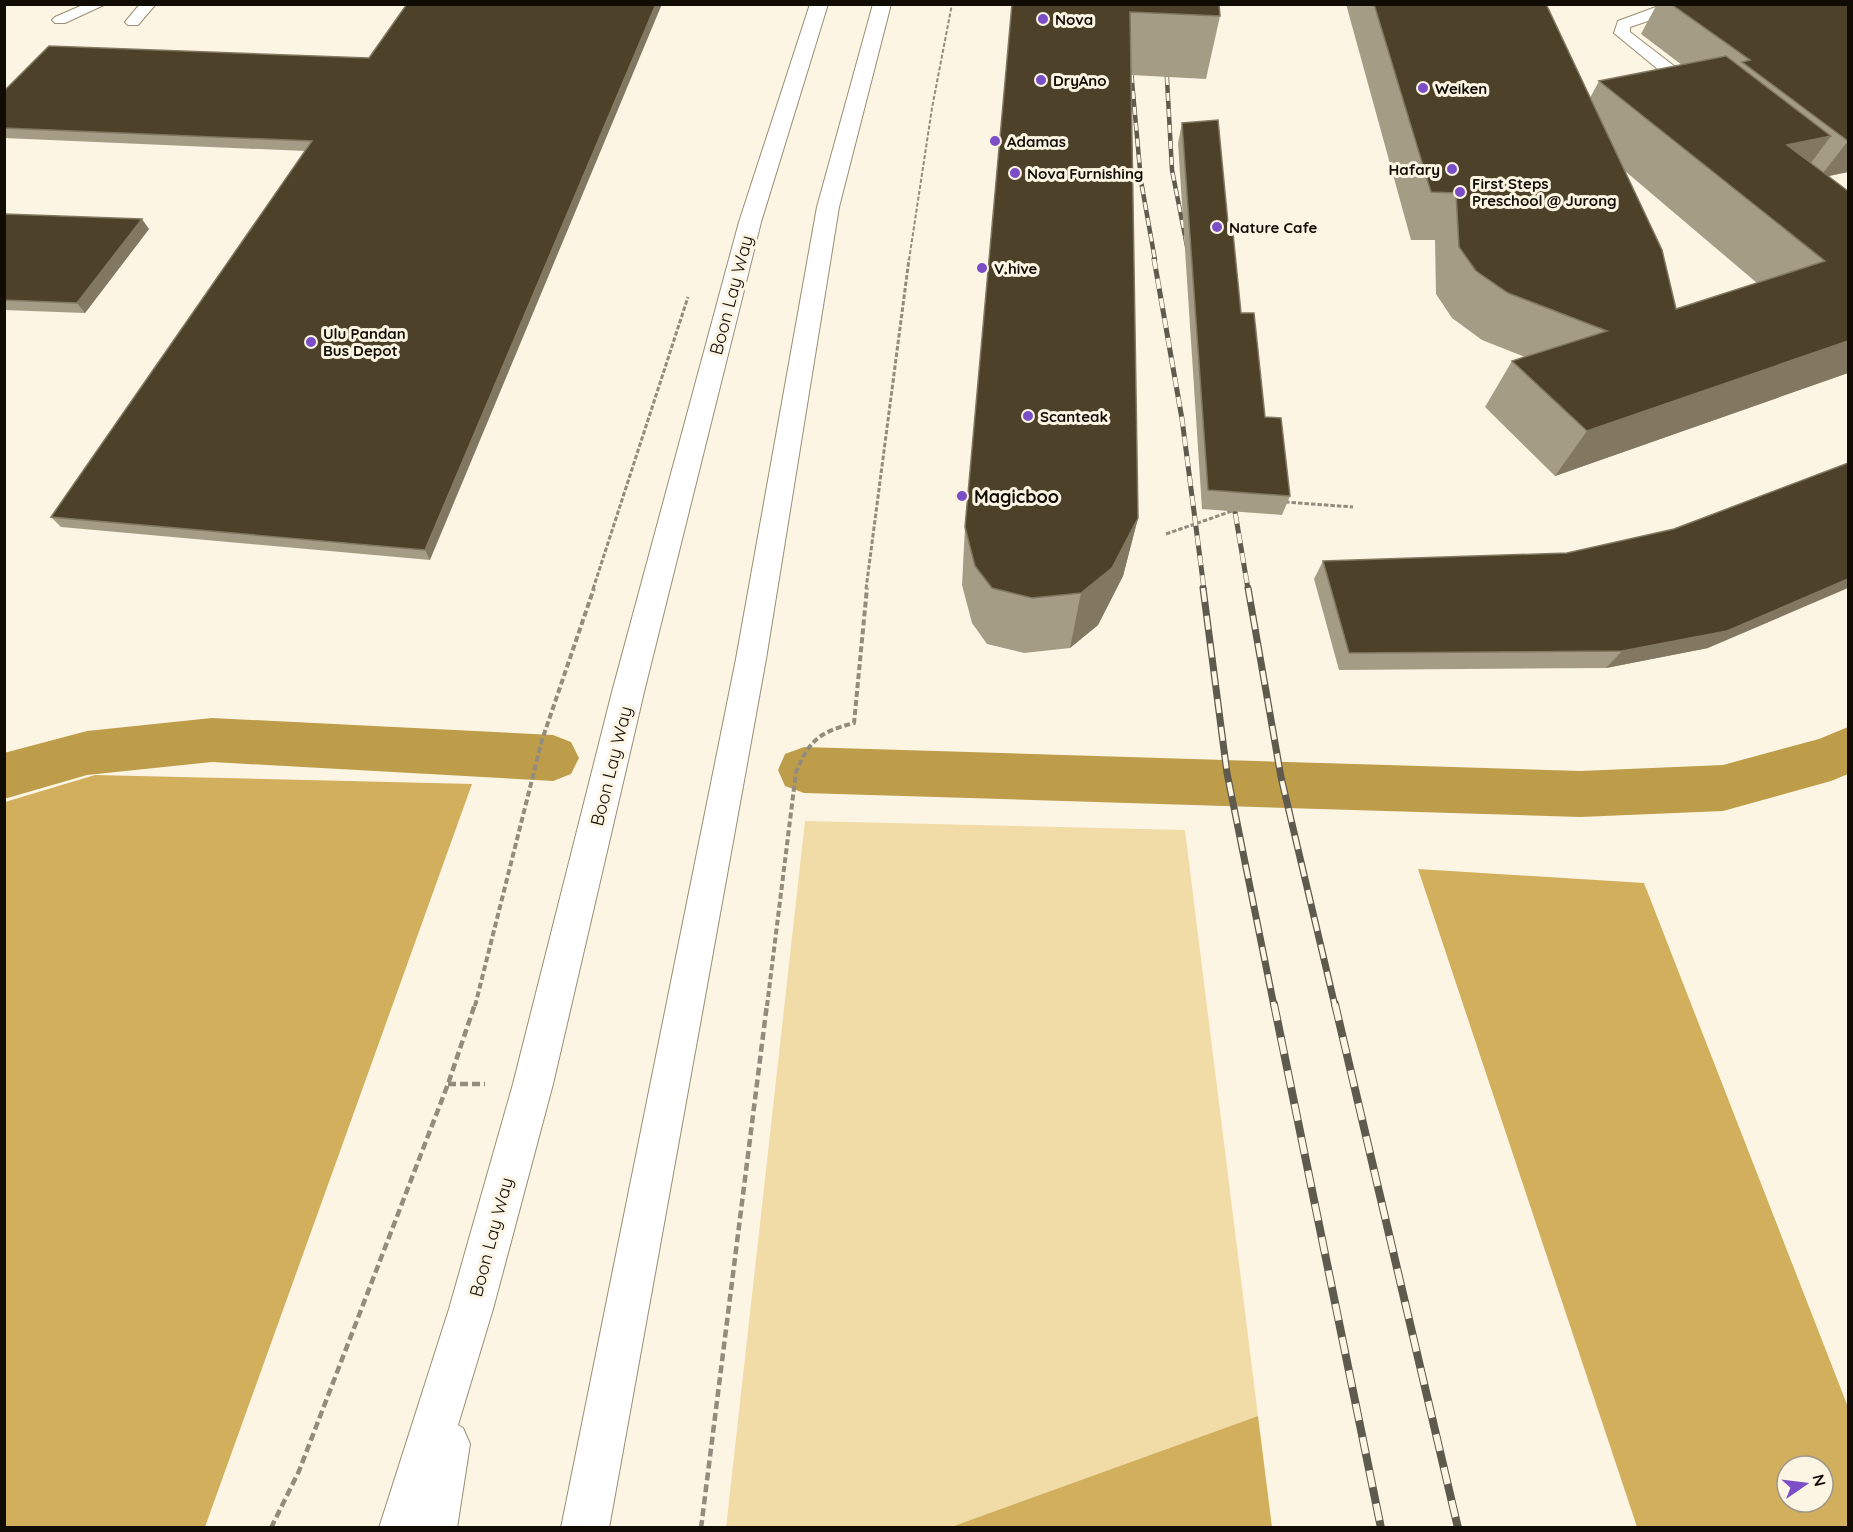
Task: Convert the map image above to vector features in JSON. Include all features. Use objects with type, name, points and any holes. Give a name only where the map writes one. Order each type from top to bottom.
[{"type":"main road","name":"Boon Lay Way","points":[[403,1527],[471,1309],[534,1084],[628,692],[750,222],[819,4]]},
{"type":"main road","points":[[585,1527],[752,659],[828,207],[882,4]]},
{"type":"main road","points":[[433,1527],[471,1309]]},
{"type":"lane","points":[[60,20],[99,4]]},
{"type":"lane","points":[[133,22],[149,4]]},
{"type":"lane","points":[[1685,4],[1623,24],[1622,33],[1704,98]]},
{"type":"path","points":[[701,1527],[796,772],[808,744],[835,728],[854,723],[858,662],[903,306],[922,176],[952,4]]},
{"type":"path","points":[[272,1527],[303,1460],[444,1095],[470,1020],[481,987],[542,740],[603,561],[690,288]]},
{"type":"path","points":[[1275,501],[1353,507]]},
{"type":"path","points":[[1166,534],[1242,508]]},
{"type":"shaded area","points":[[95,775],[472,784],[205,1527],[5,1527],[5,802]]},
{"type":"shaded area","points":[[805,821],[1185,830],[1258,1416],[951,1527],[726,1528]]},
{"type":"shaded area","points":[[1418,869],[1644,883],[1848,1407],[1848,1527],[1637,1527]]},
{"type":"shaded area","points":[[1258,1416],[1272,1527],[951,1527]]},
{"type":"building","points":[[407,4],[656,4],[425,550],[51,517],[312,141],[4,128],[4,91],[49,46],[369,58]]},
{"type":"building","points":[[1012,4],[1219,4],[1220,16],[1130,12],[1138,518],[1112,568],[1081,593],[1032,598],[992,588],[975,566],[965,527]]},
{"type":"building","points":[[1374,4],[1546,4],[1662,250],[1676,309],[1825,261],[1599,81],[1726,56],[1831,136],[1787,145],[1848,191],[1848,341],[1587,431],[1512,361],[1607,331],[1508,293],[1476,271],[1459,247],[1456,193],[1431,192]]},
{"type":"building","points":[[1671,4],[1848,4],[1848,141],[1742,62],[1750,60]]},
{"type":"building","points":[[1218,120],[1228,223],[1232,223],[1241,313],[1254,313],[1265,417],[1281,418],[1290,496],[1208,490],[1182,123]]},
{"type":"building","points":[[4,214],[142,219],[77,303],[4,300]]},
{"type":"building","points":[[1848,463],[1848,579],[1727,631],[1622,651],[1349,653],[1323,561],[1567,553],[1674,529]]},
{"type":"waterway","points":[[4,776],[87,753],[212,740],[553,758]]},
{"type":"waterway","points":[[804,770],[1580,794],[1723,788],[1831,758],[1848,749]]},
{"type":"railway","points":[[1130,59],[1141,181],[1155,260]]},
{"type":"railway","points":[[1166,61],[1172,170],[1187,246]]},
{"type":"railway","points":[[1154,259],[1182,419],[1204,589]]},
{"type":"railway","points":[[1232,494],[1248,589]]},
{"type":"railway","points":[[1203,588],[1227,773],[1274,1006]]},
{"type":"railway","points":[[1248,588],[1281,777],[1335,1006]]},
{"type":"railway","points":[[1274,1004],[1381,1528]]},
{"type":"railway","points":[[1335,1004],[1458,1528]]},
{"type":"place","name":"Nova","points":[[1043,19]]},
{"type":"place","name":"DryAno","points":[[1041,80]]},
{"type":"place","name":"Weiken","points":[[1423,88]]},
{"type":"place","name":"Adamas","points":[[995,141]]},
{"type":"place","name":"Hafary","points":[[1452,169]]},
{"type":"place","name":"Nova Furnishing","points":[[1015,173]]},
{"type":"place","name":"First Steps Preschool @ Jurong","points":[[1460,192]]},
{"type":"place","name":"Nature Cafe","points":[[1217,227]]},
{"type":"place","name":"V.hive","points":[[982,268]]},
{"type":"place","name":"Ulu Pandan Bus Depot","points":[[311,342]]},
{"type":"place","name":"Scanteak","points":[[1028,416]]},
{"type":"place","name":"Magicboo","points":[[962,496]]}]
